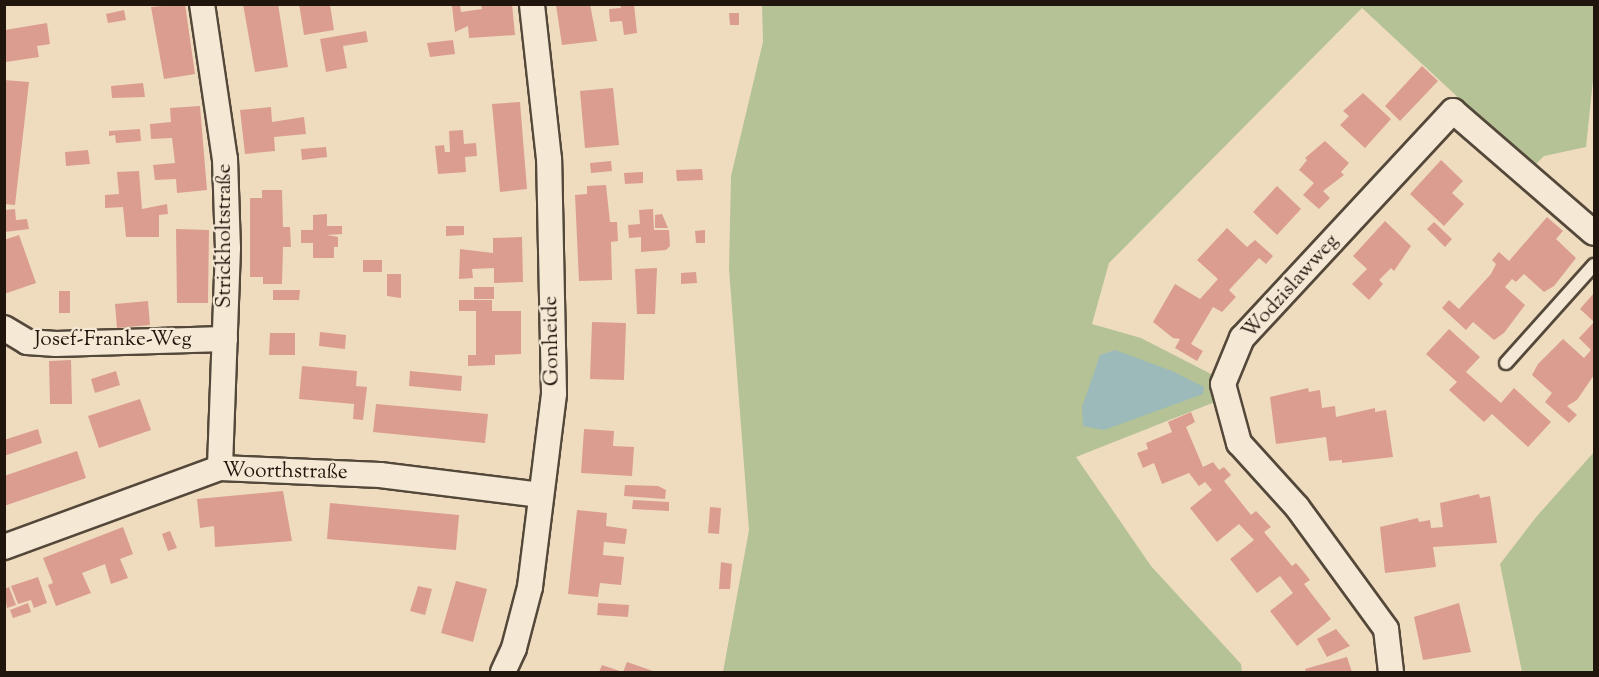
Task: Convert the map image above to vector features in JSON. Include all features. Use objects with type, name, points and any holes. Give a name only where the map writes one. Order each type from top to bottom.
[{"type":"street","name":"Strickholtstraße","points":[[202,4],[225,159],[228,248],[220,468]]},
{"type":"street","name":"Gonheide","points":[[502,672],[514,648],[530,587],[554,393],[549,159],[532,4]]},
{"type":"street","name":"Wodzislawweg","points":[[1391,672],[1386,629],[1297,507],[1239,443],[1223,384],[1242,338],[1453,111],[1594,232]]},
{"type":"street","name":"Josef-Franke-Weg","points":[[4,328],[27,342],[46,343],[225,339]]},
{"type":"street","name":"Woorthstraße","points":[[4,547],[220,468],[380,475],[540,505]]},
{"type":"lane","points":[[1506,363],[1594,265]]},
{"type":"green space","points":[[762,5],[1594,5],[1594,71],[1586,147],[1544,156],[1533,167],[1362,8],[1109,263],[1092,324],[1141,338],[1215,376],[1215,402],[1076,457],[1151,566],[1241,664],[1242,672],[723,672],[749,530],[729,269],[731,176],[763,42]]},
{"type":"green space","points":[[1594,452],[1594,672],[1522,672],[1500,564],[1537,516]]},
{"type":"water","points":[[1115,350],[1172,371],[1204,387],[1203,394],[1104,430],[1083,426],[1082,407],[1100,355]]},
{"type":"building","points":[[185,4],[195,74],[164,79],[151,7]]},
{"type":"building","points":[[243,4],[278,4],[288,67],[255,72]]},
{"type":"building","points":[[299,4],[330,5],[334,30],[304,35]]},
{"type":"building","points":[[481,4],[512,4],[515,35],[469,38],[468,26],[455,32],[452,6],[460,5],[461,12],[482,9]]},
{"type":"building","points":[[590,4],[597,41],[562,45],[556,5]]},
{"type":"building","points":[[620,4],[634,4],[637,33],[624,35],[622,21],[610,22],[609,9],[621,8]]},
{"type":"building","points":[[124,10],[126,20],[108,23],[106,14]]},
{"type":"building","points":[[729,13],[739,13],[739,25],[730,25]]},
{"type":"building","points":[[47,23],[50,44],[37,46],[39,57],[6,62],[5,30]]},
{"type":"building","points":[[366,31],[368,42],[343,46],[347,68],[326,72],[320,39]]},
{"type":"building","points":[[453,40],[455,54],[430,57],[427,43]]},
{"type":"building","points":[[1422,66],[1438,81],[1400,121],[1385,106]]},
{"type":"building","points":[[4,80],[29,82],[15,205],[4,204]]},
{"type":"building","points":[[143,83],[145,97],[112,98],[111,86]]},
{"type":"building","points":[[613,88],[619,145],[585,148],[580,91]]},
{"type":"building","points":[[1363,93],[1391,119],[1365,148],[1340,125],[1349,116],[1343,111]]},
{"type":"building","points":[[520,102],[527,189],[500,192],[492,104]]},
{"type":"building","points":[[200,106],[207,190],[177,193],[176,179],[155,180],[153,165],[175,163],[172,138],[151,139],[150,124],[171,122],[170,108]]},
{"type":"building","points":[[271,107],[272,122],[304,117],[306,134],[274,137],[275,151],[245,154],[240,110]]},
{"type":"building","points":[[140,129],[141,141],[116,143],[115,135],[109,136],[109,131]]},
{"type":"building","points":[[463,130],[464,144],[476,143],[477,156],[465,157],[466,172],[438,174],[435,146],[444,145],[445,152],[450,152],[449,131]]},
{"type":"building","points":[[1325,141],[1349,163],[1341,172],[1344,175],[1323,191],[1330,198],[1319,209],[1303,195],[1314,183],[1299,170],[1307,160],[1305,158]]},
{"type":"building","points":[[326,147],[327,157],[302,160],[301,149]]},
{"type":"building","points":[[88,150],[90,164],[66,166],[65,152]]},
{"type":"building","points":[[1441,160],[1463,181],[1452,193],[1464,204],[1444,226],[1410,194]]},
{"type":"building","points":[[611,161],[612,171],[591,173],[590,163]]},
{"type":"building","points":[[702,169],[703,180],[677,181],[676,170]]},
{"type":"building","points":[[139,171],[142,209],[167,204],[168,214],[159,215],[159,237],[126,237],[123,207],[105,208],[105,195],[119,194],[117,172]]},
{"type":"building","points":[[643,172],[643,183],[625,184],[624,173]]},
{"type":"building","points":[[606,185],[610,222],[617,222],[618,241],[611,242],[612,280],[579,281],[575,195],[587,194],[587,186]]},
{"type":"building","points":[[1277,186],[1301,209],[1277,235],[1253,212]]},
{"type":"building","points":[[262,190],[282,190],[283,227],[290,227],[291,247],[283,247],[282,284],[263,284],[263,277],[250,277],[250,198],[262,198]]},
{"type":"building","points":[[15,209],[16,220],[27,219],[29,229],[5,232],[5,210]]},
{"type":"building","points":[[653,209],[654,230],[669,230],[670,246],[666,250],[641,252],[641,237],[629,238],[628,225],[640,224],[639,210]]},
{"type":"building","points":[[327,214],[327,226],[342,226],[342,234],[327,235],[338,237],[338,247],[334,247],[334,258],[313,258],[313,243],[301,243],[301,230],[313,230],[313,215]]},
{"type":"building","points":[[662,214],[668,228],[655,228],[655,215]]},
{"type":"building","points":[[1547,217],[1563,231],[1556,239],[1576,258],[1554,286],[1544,292],[1524,274],[1516,282],[1512,279],[1505,287],[1525,305],[1504,333],[1494,340],[1473,322],[1466,330],[1442,308],[1449,300],[1459,309],[1491,274],[1496,264],[1492,260],[1499,252],[1509,261]]},
{"type":"building","points":[[1385,221],[1411,246],[1394,271],[1391,268],[1379,280],[1383,284],[1369,300],[1352,284],[1367,269],[1353,256]]},
{"type":"building","points":[[1434,222],[1452,239],[1445,247],[1427,229]]},
{"type":"building","points":[[446,226],[464,226],[464,235],[446,236]]},
{"type":"building","points":[[1227,228],[1247,247],[1255,240],[1273,256],[1266,264],[1259,258],[1229,290],[1236,297],[1222,312],[1213,307],[1191,344],[1203,351],[1197,361],[1175,348],[1180,339],[1173,338],[1153,322],[1175,284],[1200,299],[1218,279],[1197,260]]},
{"type":"building","points":[[176,229],[209,230],[208,303],[177,303]]},
{"type":"building","points":[[705,230],[705,243],[696,243],[695,231]]},
{"type":"building","points":[[19,235],[36,283],[4,294],[4,240]]},
{"type":"building","points":[[522,237],[523,282],[494,283],[494,268],[472,269],[473,278],[459,279],[460,249],[493,253],[493,238]]},
{"type":"building","points":[[363,260],[382,260],[382,272],[363,272]]},
{"type":"building","points":[[657,268],[655,314],[637,314],[635,269]]},
{"type":"building","points":[[696,272],[697,283],[681,284],[681,273]]},
{"type":"building","points":[[387,274],[401,274],[401,298],[387,296]]},
{"type":"building","points":[[474,287],[494,287],[494,299],[474,299]]},
{"type":"building","points":[[273,290],[300,290],[299,300],[273,300]]},
{"type":"building","points":[[59,291],[70,291],[70,313],[59,313]]},
{"type":"building","points":[[1594,293],[1594,322],[1580,309]]},
{"type":"building","points":[[459,300],[492,300],[492,311],[521,311],[521,354],[495,355],[495,365],[468,366],[468,355],[476,355],[476,311],[459,311]]},
{"type":"building","points":[[148,301],[150,325],[117,328],[115,304]]},
{"type":"building","points":[[592,322],[626,323],[624,380],[590,379]]},
{"type":"building","points":[[1594,322],[1594,375],[1577,400],[1567,406],[1577,415],[1569,423],[1545,402],[1552,393],[1532,375],[1538,364],[1563,339],[1584,358],[1591,350],[1579,338]]},
{"type":"building","points":[[1449,329],[1480,357],[1466,372],[1501,403],[1514,388],[1551,422],[1528,447],[1492,414],[1484,422],[1449,390],[1457,382],[1426,354]]},
{"type":"building","points":[[320,332],[346,335],[345,349],[319,346]]},
{"type":"building","points":[[270,333],[295,333],[295,355],[269,355]]},
{"type":"building","points":[[71,360],[72,404],[50,404],[49,361]]},
{"type":"building","points":[[302,366],[357,371],[356,386],[367,387],[363,420],[353,419],[354,404],[299,399]]},
{"type":"building","points":[[116,371],[120,385],[95,393],[91,379]]},
{"type":"building","points":[[410,371],[462,376],[461,391],[409,386]]},
{"type":"building","points":[[1308,388],[1309,392],[1320,390],[1322,408],[1335,406],[1336,417],[1375,408],[1375,412],[1386,410],[1393,457],[1342,463],[1342,460],[1329,461],[1326,437],[1276,444],[1270,397]]},
{"type":"building","points":[[140,399],[151,430],[99,448],[88,416]]},
{"type":"building","points":[[376,404],[488,414],[485,443],[373,432]]},
{"type":"building","points":[[1191,412],[1195,422],[1186,427],[1203,467],[1213,462],[1219,470],[1224,467],[1231,475],[1224,481],[1251,515],[1256,511],[1271,527],[1264,532],[1292,566],[1296,563],[1310,580],[1304,584],[1331,619],[1297,646],[1270,611],[1293,593],[1280,576],[1257,593],[1230,559],[1254,540],[1239,524],[1217,542],[1190,508],[1212,490],[1205,482],[1199,486],[1189,473],[1162,484],[1154,463],[1143,468],[1137,453],[1148,449],[1146,443],[1172,432],[1168,422]]},
{"type":"building","points":[[38,429],[42,443],[4,456],[4,440]]},
{"type":"building","points":[[584,429],[614,431],[613,446],[634,447],[632,476],[581,473]]},
{"type":"building","points":[[77,451],[86,478],[4,506],[4,476]]},
{"type":"building","points":[[625,485],[658,486],[666,490],[665,499],[624,496]]},
{"type":"building","points":[[283,491],[292,541],[215,547],[214,526],[200,528],[197,499]]},
{"type":"building","points":[[1479,494],[1480,498],[1490,496],[1497,543],[1433,547],[1436,567],[1385,573],[1380,527],[1418,518],[1419,522],[1430,520],[1431,528],[1443,527],[1440,503]]},
{"type":"building","points":[[633,500],[669,502],[669,511],[632,509]]},
{"type":"building","points":[[330,503],[459,515],[456,550],[327,539]]},
{"type":"building","points":[[710,507],[721,508],[719,534],[708,533]]},
{"type":"building","points":[[577,510],[607,513],[606,526],[627,529],[625,544],[604,542],[603,555],[624,557],[621,585],[600,583],[598,597],[568,594]]},
{"type":"building","points":[[123,527],[133,554],[120,559],[128,578],[111,584],[105,564],[82,573],[91,593],[56,606],[48,585],[53,583],[43,558]]},
{"type":"building","points":[[170,531],[177,548],[168,551],[162,534]]},
{"type":"building","points":[[721,562],[732,564],[730,589],[719,589]]},
{"type":"building","points":[[38,577],[47,603],[34,608],[31,600],[18,604],[11,586]]},
{"type":"building","points":[[456,581],[487,589],[473,642],[441,633]]},
{"type":"building","points":[[418,586],[432,589],[425,615],[410,611]]},
{"type":"building","points":[[9,587],[16,605],[7,608],[4,589]]},
{"type":"building","points":[[28,603],[31,612],[13,618],[10,610]]},
{"type":"building","points":[[598,603],[629,605],[628,617],[597,615]]},
{"type":"building","points":[[1459,603],[1471,652],[1423,660],[1414,617]]},
{"type":"building","points":[[1336,629],[1350,646],[1327,657],[1317,639]]},
{"type":"building","points":[[1347,657],[1352,672],[1306,672],[1305,669]]},
{"type":"building","points":[[627,662],[656,672],[623,672]]},
{"type":"building","points":[[602,665],[623,672],[599,672]]}]
